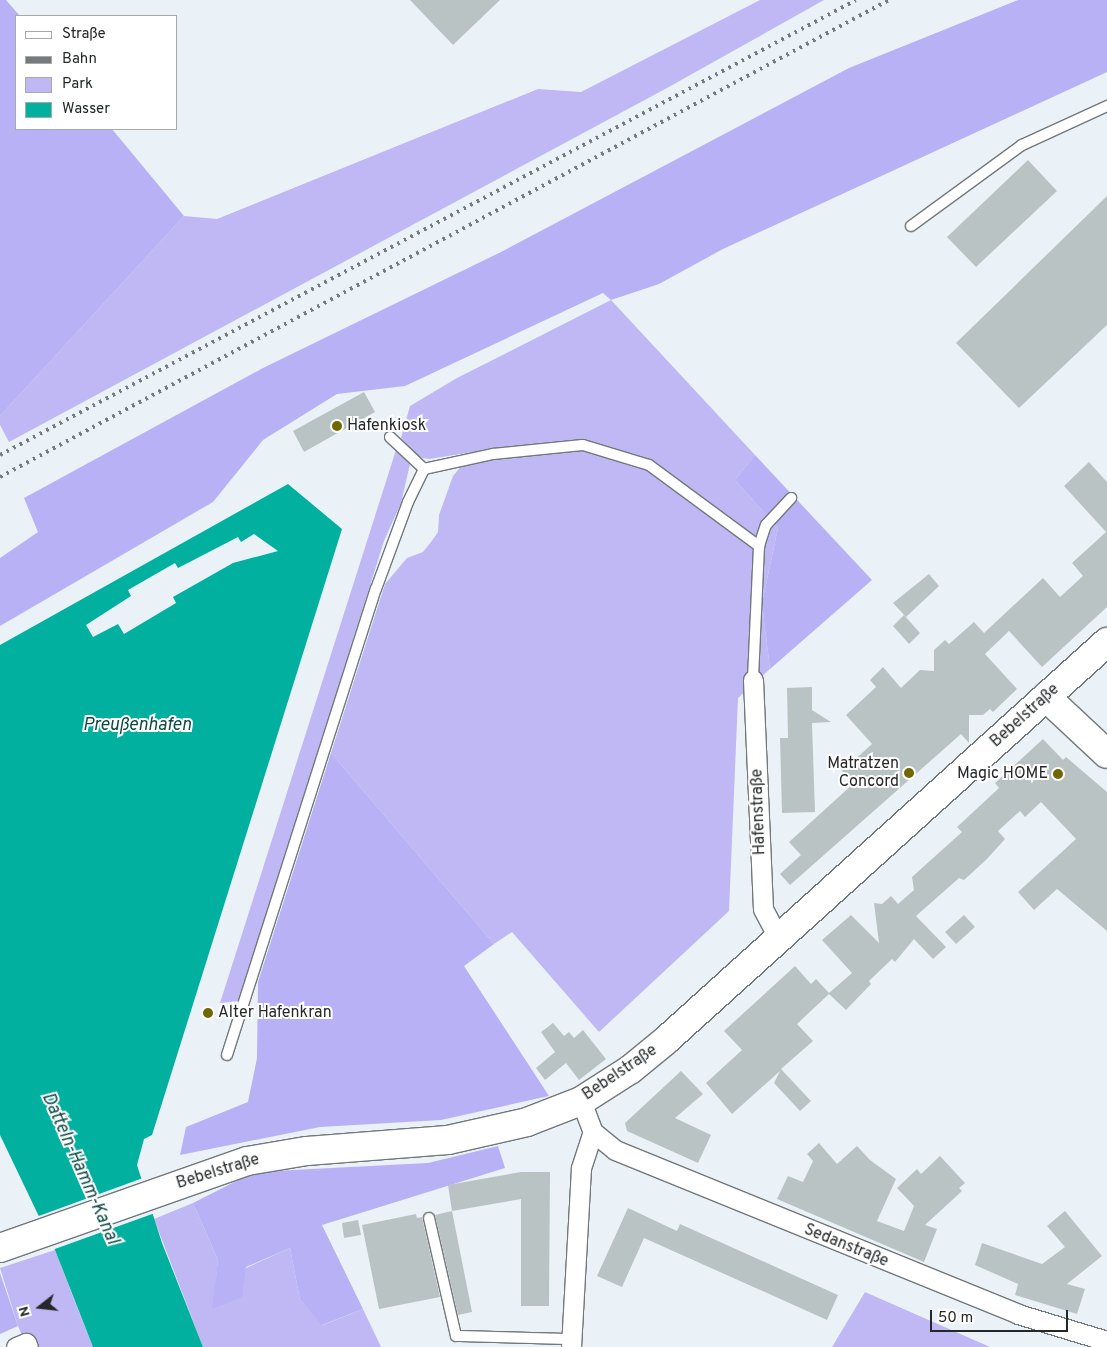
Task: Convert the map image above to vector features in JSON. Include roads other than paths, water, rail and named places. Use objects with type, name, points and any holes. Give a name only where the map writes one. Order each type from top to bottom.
[{"type":"main road","name":"Bebelstraße","points":[[3,1247],[247,1162],[281,1155],[448,1140],[476,1135],[527,1122],[581,1101],[630,1069],[664,1042],[1107,642]]},
{"type":"main road","points":[[1046,697],[1107,754]]},
{"type":"street","name":"Hafenstraße","points":[[753,680],[763,909],[779,939]]},
{"type":"street","name":"Sedanstraße","points":[[581,1101],[593,1132],[615,1150],[769,1215],[1018,1314],[1107,1341]]},
{"type":"street","points":[[571,1343],[580,1168],[593,1132]]},
{"type":"street","points":[[16,1347],[26,1343],[28,1347]]},
{"type":"lane","points":[[911,226],[1022,145],[1107,106]]},
{"type":"lane","points":[[390,437],[424,469]]},
{"type":"lane","points":[[424,469],[492,454],[583,445],[649,465],[759,546]]},
{"type":"lane","points":[[227,1055],[376,589],[408,502],[424,469]]},
{"type":"lane","points":[[753,680],[759,546],[766,525],[791,498]]},
{"type":"lane","points":[[429,1218],[456,1336],[571,1343]]},
{"type":"water","name":"Preußenhafen","points":[[288,484],[342,529],[152,1135],[144,1139],[137,1165],[162,1243],[203,1347],[93,1347],[55,1250],[0,1135],[0,645]]},
{"type":"railway","points":[[0,455],[856,0]]},
{"type":"railway","points":[[0,477],[889,0]]},
{"type":"place","name":"Hafenkiosk","points":[[337,426]]},
{"type":"place","name":"Matratzen Concord","points":[[909,773]]},
{"type":"place","name":"Magic HOME","points":[[1058,774]]},
{"type":"place","name":"Alter Hafenkran","points":[[208,1013]]},
{"type":"water label","name":"Datteln-Hamm-Kanal","points":[[79,1169]]}]
